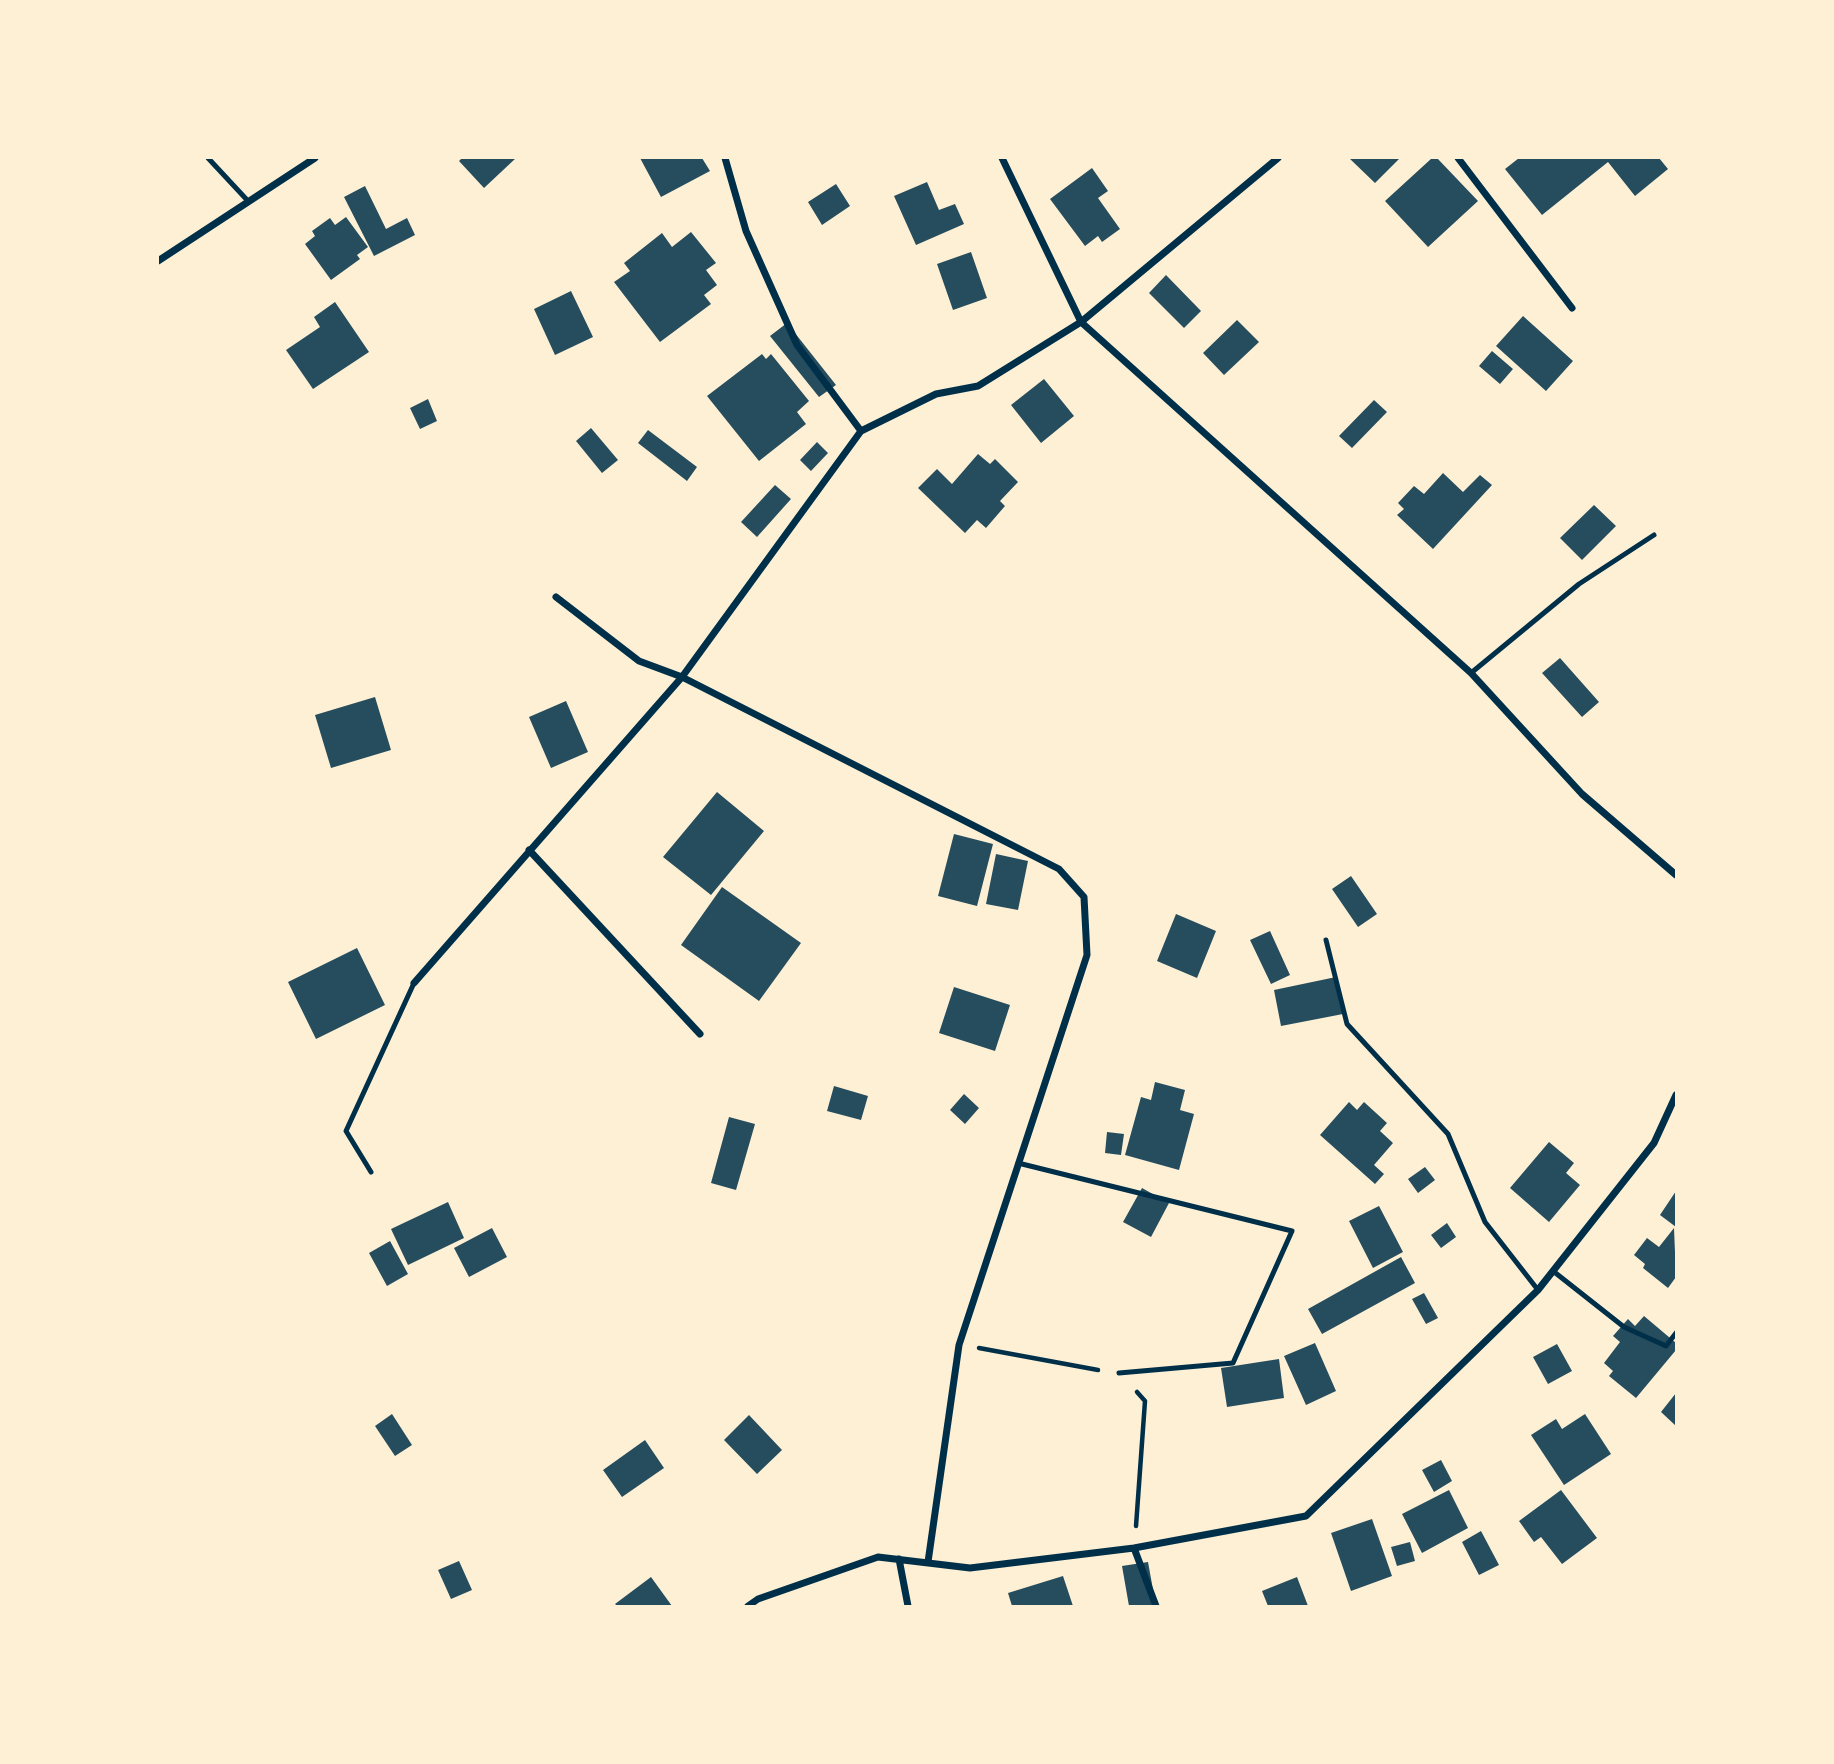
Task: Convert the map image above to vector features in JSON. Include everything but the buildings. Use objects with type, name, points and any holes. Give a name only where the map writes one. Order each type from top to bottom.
[{"type":"street","points":[[158,261],[315,158]]},
{"type":"street","points":[[725,158],[746,231],[797,345],[861,431]]},
{"type":"street","points":[[1002,158],[1080,322],[1471,673],[1582,794],[1676,875]]},
{"type":"street","points":[[415,983],[682,677],[861,431],[936,394],[978,386],[1080,322],[1278,158]]},
{"type":"street","points":[[1458,158],[1572,308]]},
{"type":"street","points":[[556,597],[639,661],[682,677],[1059,869],[1084,897],[1087,955],[959,1345],[928,1562]]},
{"type":"street","points":[[529,850],[700,1034]]},
{"type":"street","points":[[748,1606],[758,1599],[878,1557],[970,1568],[1134,1548],[1307,1516],[1538,1290],[1654,1143],[1676,1095]]},
{"type":"street","points":[[1134,1548],[1156,1606]]},
{"type":"street","points":[[899,1559],[908,1606]]},
{"type":"lane","points":[[208,158],[248,201]]},
{"type":"lane","points":[[1471,673],[1578,584],[1654,535]]},
{"type":"lane","points":[[1326,940],[1347,1024],[1448,1134],[1485,1222],[1538,1290]]},
{"type":"lane","points":[[372,1172],[346,1131],[415,983]]},
{"type":"lane","points":[[1018,1163],[1292,1231],[1233,1363],[1119,1373]]},
{"type":"lane","points":[[1553,1271],[1624,1327],[1666,1346],[1676,1333]]},
{"type":"path","points":[[959,1345],[1119,1373],[1145,1401],[1134,1548]]}]
